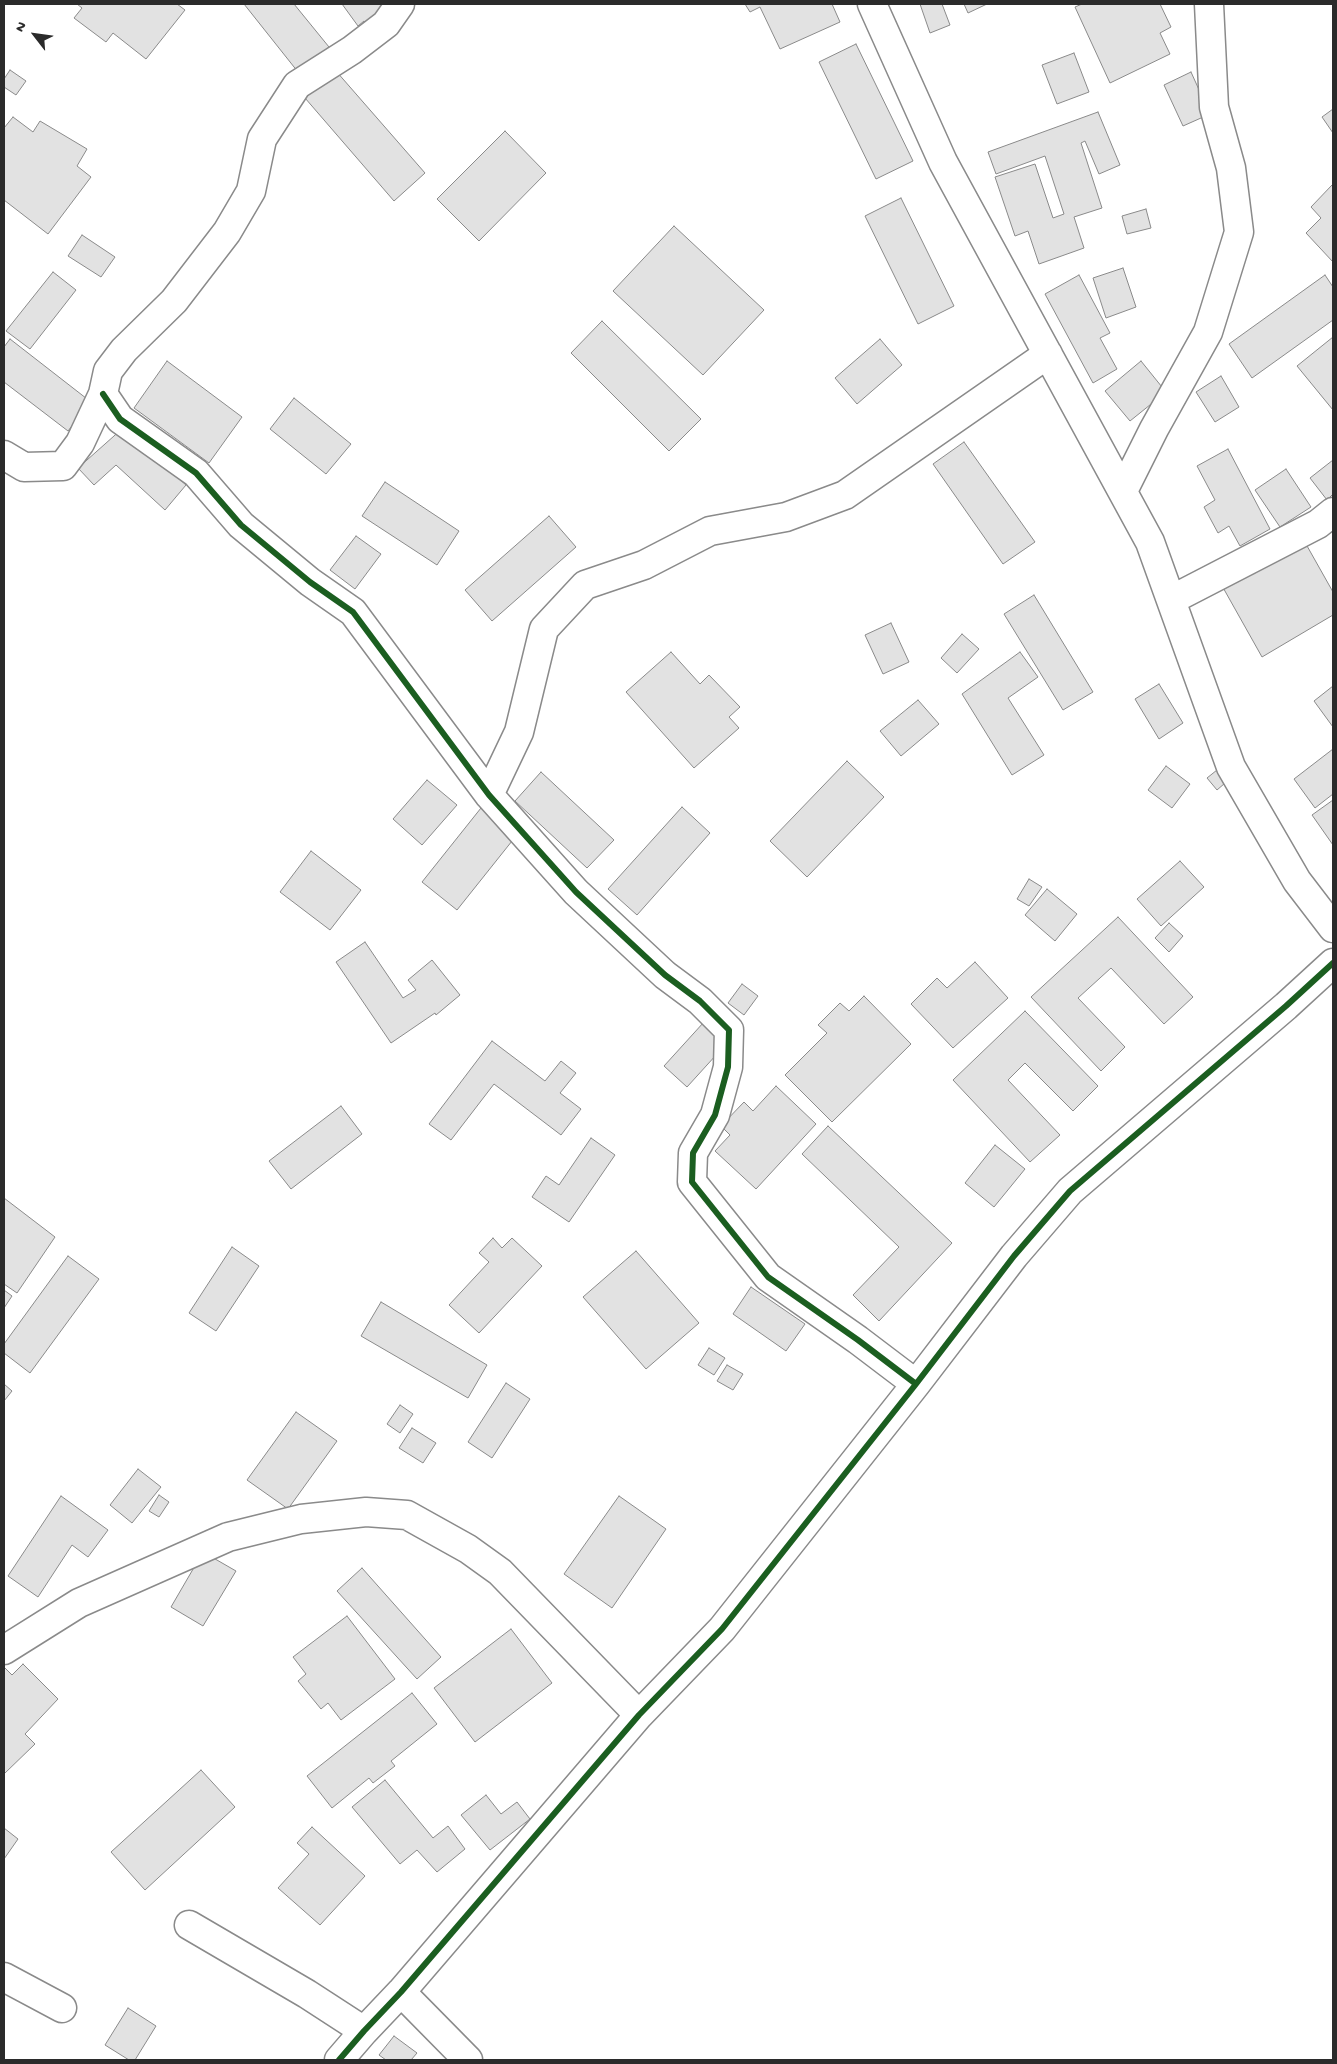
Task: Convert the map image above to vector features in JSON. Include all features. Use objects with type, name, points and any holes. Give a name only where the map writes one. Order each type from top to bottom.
[{"type":"street","points":[[4,455],[24,467],[63,466],[80,443],[103,394],[108,371],[124,350],[174,301],[227,232],[251,191],[262,139],[297,86],[352,50],[386,24],[400,4]]},
{"type":"street","points":[[872,4],[943,162],[1150,542],[1231,768],[1297,881],[1333,928]]},
{"type":"street","points":[[1123,492],[1154,429],[1208,332],[1239,232],[1231,168],[1214,107],[1209,4]]},
{"type":"street","points":[[489,795],[519,732],[544,629],[585,585],[644,566],[710,531],[786,517],[845,495],[1048,354]]},
{"type":"street","points":[[103,394],[120,419],[196,473],[241,525],[310,582],[353,612],[489,795],[576,892],[665,974],[700,1001],[729,1030],[728,1067],[715,1115],[693,1153],[692,1182],[768,1277],[858,1340],[916,1384]]},
{"type":"street","points":[[1171,600],[1318,524],[1333,512]]},
{"type":"street","points":[[339,2060],[401,1992],[639,1714],[722,1629],[916,1384],[1014,1256],[1070,1191],[1286,1006],[1333,963]]},
{"type":"street","points":[[4,1650],[79,1603],[228,1537],[311,1518],[366,1512],[408,1516],[468,1549],[500,1572],[639,1714]]},
{"type":"street","points":[[190,1925],[307,1994],[364,2031]]},
{"type":"street","points":[[4,1977],[62,2008]]},
{"type":"street","points":[[401,1992],[468,2060]]},
{"type":"building","points":[[77,4],[177,4],[185,10],[146,59],[113,33],[106,42],[74,18],[82,8]]},
{"type":"building","points":[[244,4],[294,4],[329,47],[298,72]]},
{"type":"building","points":[[342,4],[382,4],[387,11],[367,25],[364,21],[358,26]]},
{"type":"building","points":[[745,4],[832,4],[840,22],[780,49],[760,7],[750,12]]},
{"type":"building","points":[[920,4],[942,4],[950,25],[930,33]]},
{"type":"building","points":[[964,4],[987,4],[968,13]]},
{"type":"building","points":[[1082,4],[1160,4],[1171,27],[1160,33],[1170,54],[1110,83],[1075,7]]},
{"type":"building","points":[[856,44],[913,161],[876,179],[819,62]]},
{"type":"building","points":[[1074,53],[1089,92],[1057,104],[1042,65]]},
{"type":"building","points":[[10,70],[26,81],[16,95],[4,87],[4,79]]},
{"type":"building","points":[[336,71],[425,173],[394,201],[305,98]]},
{"type":"building","points":[[1191,72],[1210,114],[1183,126],[1164,85]]},
{"type":"building","points":[[1333,109],[1333,133],[1322,117]]},
{"type":"building","points":[[1098,112],[1120,165],[1099,174],[1085,141],[1081,143],[1102,208],[1074,217],[1084,248],[1039,264],[1028,231],[1015,236],[995,177],[1035,164],[1053,218],[1064,214],[1045,156],[996,174],[988,152]]},
{"type":"building","points":[[13,117],[33,132],[40,121],[87,149],[77,166],[91,177],[48,234],[4,200],[4,128]]},
{"type":"building","points":[[505,131],[546,173],[479,241],[437,199]]},
{"type":"building","points":[[1333,184],[1333,262],[1306,233],[1321,218],[1311,207]]},
{"type":"building","points":[[901,198],[954,306],[918,324],[865,216]]},
{"type":"building","points":[[1146,209],[1151,228],[1127,234],[1122,216]]},
{"type":"building","points":[[674,226],[764,310],[703,375],[613,291]]},
{"type":"building","points":[[82,235],[115,257],[101,277],[68,256]]},
{"type":"building","points":[[1123,268],[1136,307],[1106,318],[1093,278]]},
{"type":"building","points":[[53,272],[76,290],[30,349],[6,331]]},
{"type":"building","points":[[1079,275],[1110,333],[1100,338],[1117,369],[1093,383],[1045,294]]},
{"type":"building","points":[[1325,275],[1333,287],[1333,320],[1252,378],[1229,344]]},
{"type":"building","points":[[602,321],[701,419],[669,451],[571,353]]},
{"type":"building","points":[[1333,337],[1333,410],[1297,366]]},
{"type":"building","points":[[10,339],[91,402],[68,431],[4,382],[4,347]]},
{"type":"building","points":[[880,339],[902,365],[857,404],[835,378]]},
{"type":"building","points":[[167,361],[242,417],[209,463],[134,408]]},
{"type":"building","points":[[1141,361],[1166,392],[1130,421],[1105,391]]},
{"type":"building","points":[[1221,376],[1239,407],[1215,422],[1196,392]]},
{"type":"building","points":[[294,398],[351,444],[326,474],[270,429]]},
{"type":"building","points":[[123,428],[186,485],[165,510],[116,465],[94,485],[78,468]]},
{"type":"building","points":[[964,442],[1035,542],[1003,564],[933,464]]},
{"type":"building","points":[[1228,449],[1270,529],[1240,546],[1229,526],[1218,533],[1204,507],[1215,500],[1197,466]]},
{"type":"building","points":[[1333,460],[1333,494],[1327,500],[1310,478]]},
{"type":"building","points":[[1286,469],[1311,507],[1280,527],[1255,490]]},
{"type":"building","points":[[385,482],[459,531],[437,565],[362,516]]},
{"type":"building","points":[[549,516],[576,547],[492,621],[465,590]]},
{"type":"building","points":[[356,536],[381,554],[355,589],[330,570]]},
{"type":"building","points":[[1302,537],[1333,592],[1333,615],[1262,657],[1221,584]]},
{"type":"building","points":[[1034,595],[1093,692],[1063,710],[1004,614]]},
{"type":"building","points":[[891,623],[909,662],[883,674],[865,635]]},
{"type":"building","points":[[962,634],[979,649],[957,673],[941,658]]},
{"type":"building","points":[[671,652],[700,684],[709,675],[740,707],[729,717],[739,728],[694,768],[626,692]]},
{"type":"building","points":[[1020,652],[1038,677],[1008,698],[1044,755],[1012,775],[962,694]]},
{"type":"building","points":[[1159,684],[1183,723],[1159,739],[1135,699]]},
{"type":"building","points":[[1333,686],[1333,727],[1314,701]]},
{"type":"building","points":[[918,700],[939,724],[901,756],[880,731]]},
{"type":"building","points":[[1333,749],[1333,794],[1315,808],[1294,779]]},
{"type":"building","points":[[847,761],[884,797],[807,877],[770,841]]},
{"type":"building","points":[[1166,766],[1190,784],[1172,808],[1148,790]]},
{"type":"building","points":[[1222,766],[1232,777],[1217,790],[1207,778]]},
{"type":"building","points":[[541,772],[614,840],[587,868],[515,801]]},
{"type":"building","points":[[427,780],[457,805],[422,845],[393,819]]},
{"type":"building","points":[[1333,800],[1333,845],[1312,815]]},
{"type":"building","points":[[682,807],[710,833],[637,915],[608,889]]},
{"type":"building","points":[[481,808],[516,836],[457,910],[422,882]]},
{"type":"building","points":[[311,851],[361,890],[330,930],[280,892]]},
{"type":"building","points":[[1180,861],[1204,887],[1161,926],[1137,899]]},
{"type":"building","points":[[1029,879],[1042,887],[1029,906],[1017,899]]},
{"type":"building","points":[[1047,889],[1077,914],[1055,941],[1025,915]]},
{"type":"building","points":[[1118,917],[1193,997],[1164,1024],[1111,968],[1078,998],[1125,1047],[1101,1071],[1031,997]]},
{"type":"building","points":[[1169,923],[1183,936],[1169,952],[1155,938]]},
{"type":"building","points":[[365,942],[403,998],[416,990],[408,980],[432,960],[460,995],[436,1015],[435,1013],[391,1043],[336,962]]},
{"type":"building","points":[[975,962],[1008,998],[953,1048],[911,1004],[937,978],[947,988]]},
{"type":"building","points":[[742,984],[758,996],[744,1015],[728,1003]]},
{"type":"building","points":[[864,996],[911,1044],[832,1122],[785,1075],[827,1033],[818,1025],[840,1003],[849,1011]]},
{"type":"building","points":[[1025,1011],[1098,1086],[1073,1111],[1025,1063],[1008,1080],[1060,1135],[1030,1162],[953,1080]]},
{"type":"building","points":[[704,1022],[727,1043],[687,1087],[664,1066]]},
{"type":"building","points":[[492,1041],[545,1081],[561,1061],[576,1073],[560,1093],[581,1109],[561,1135],[494,1084],[451,1140],[429,1124]]},
{"type":"building","points":[[776,1086],[816,1124],[756,1189],[715,1151],[730,1135],[721,1126],[744,1102],[753,1111]]},
{"type":"building","points":[[341,1106],[362,1134],[291,1189],[269,1161]]},
{"type":"building","points":[[828,1126],[952,1243],[879,1321],[853,1295],[899,1247],[802,1154]]},
{"type":"building","points":[[591,1138],[615,1155],[569,1222],[532,1197],[546,1176],[559,1185]]},
{"type":"building","points":[[995,1145],[1025,1169],[994,1207],[965,1183]]},
{"type":"building","points":[[4,1198],[55,1237],[17,1293],[4,1284]]},
{"type":"building","points":[[493,1238],[502,1248],[512,1238],[542,1266],[479,1333],[449,1305],[489,1262],[479,1253]]},
{"type":"building","points":[[232,1247],[259,1266],[216,1331],[189,1313]]},
{"type":"building","points":[[636,1251],[699,1323],[646,1369],[583,1297]]},
{"type":"building","points":[[68,1256],[99,1279],[30,1373],[4,1353],[4,1344]]},
{"type":"building","points":[[751,1287],[805,1324],[786,1351],[733,1314]]},
{"type":"building","points":[[4,1290],[12,1296],[4,1308]]},
{"type":"building","points":[[381,1302],[487,1365],[468,1398],[361,1336]]},
{"type":"building","points":[[709,1348],[725,1358],[714,1375],[698,1365]]},
{"type":"building","points":[[727,1365],[743,1374],[733,1390],[717,1381]]},
{"type":"building","points":[[506,1383],[530,1399],[492,1458],[468,1442]]},
{"type":"building","points":[[4,1384],[12,1391],[4,1401]]},
{"type":"building","points":[[400,1405],[413,1414],[400,1433],[387,1424]]},
{"type":"building","points":[[296,1412],[337,1441],[288,1509],[247,1480]]},
{"type":"building","points":[[412,1428],[436,1443],[423,1463],[399,1448]]},
{"type":"building","points":[[138,1469],[161,1487],[132,1523],[110,1505]]},
{"type":"building","points":[[159,1495],[169,1502],[159,1517],[149,1511]]},
{"type":"building","points":[[61,1496],[108,1530],[88,1557],[72,1545],[38,1597],[8,1576]]},
{"type":"building","points":[[619,1496],[666,1529],[612,1608],[564,1574]]},
{"type":"building","points":[[203,1552],[236,1571],[203,1626],[171,1607]]},
{"type":"building","points":[[362,1568],[441,1657],[417,1679],[337,1591]]},
{"type":"building","points":[[347,1616],[395,1679],[341,1720],[328,1703],[321,1709],[298,1681],[306,1674],[293,1657]]},
{"type":"building","points":[[511,1629],[552,1683],[475,1742],[434,1688]]},
{"type":"building","points":[[23,1664],[58,1699],[25,1734],[35,1744],[4,1774],[4,1667],[12,1675]]},
{"type":"building","points":[[412,1693],[437,1724],[391,1761],[395,1766],[373,1783],[369,1778],[332,1808],[307,1776]]},
{"type":"building","points":[[201,1770],[235,1807],[145,1890],[111,1852]]},
{"type":"building","points":[[385,1780],[433,1838],[448,1826],[465,1849],[437,1872],[417,1850],[400,1864],[352,1807]]},
{"type":"building","points":[[486,1795],[501,1814],[517,1802],[530,1819],[490,1850],[461,1815]]},
{"type":"building","points":[[312,1827],[365,1876],[320,1925],[278,1888],[309,1854],[297,1843]]},
{"type":"building","points":[[4,1828],[18,1839],[4,1859]]},
{"type":"building","points":[[128,2008],[156,2026],[135,2060],[129,2060],[105,2045]]},
{"type":"building","points":[[394,2036],[417,2053],[411,2060],[386,2060],[379,2055]]},
{"type":"cycle path","points":[[103,394],[120,419],[196,473],[241,525],[310,582],[353,612],[489,795],[576,892],[665,975],[700,1001],[729,1030],[728,1067],[715,1115],[693,1153],[692,1182],[768,1277],[858,1340],[916,1384]]},
{"type":"cycle path","points":[[339,2060],[401,1992],[639,1715],[722,1629],[916,1384],[1014,1256],[1070,1191],[1286,1006],[1333,963]]}]
